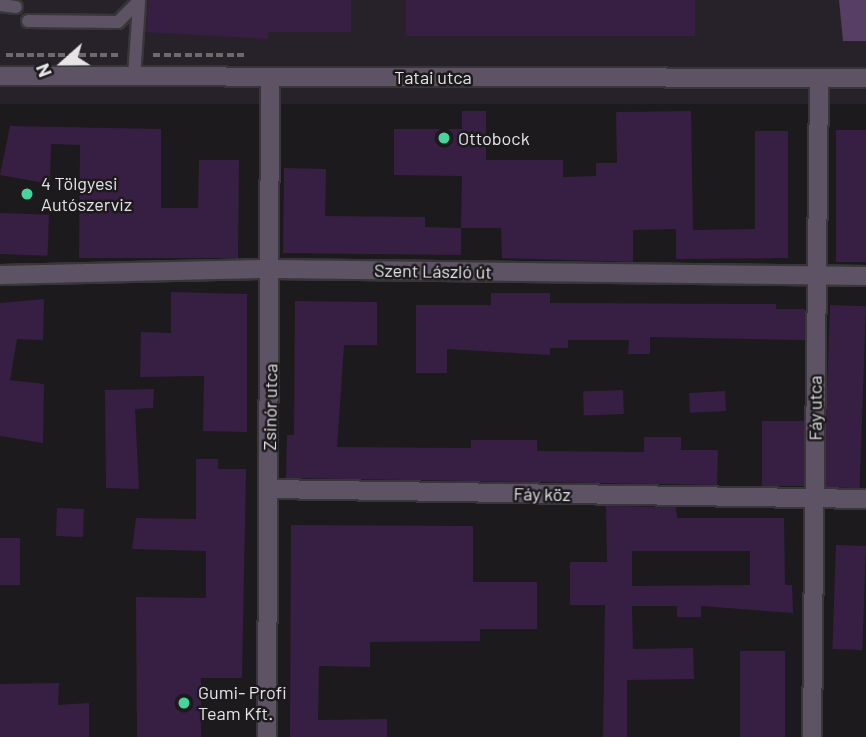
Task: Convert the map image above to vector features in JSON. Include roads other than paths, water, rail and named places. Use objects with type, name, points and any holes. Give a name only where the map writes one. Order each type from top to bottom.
[{"type":"street","name":"Tatai utca","points":[[0,76],[866,78]]},
{"type":"street","name":"Zsinór utca","points":[[267,737],[272,269],[270,77]]},
{"type":"street","name":"Fáy utca","points":[[812,737],[819,78]]},
{"type":"street","name":"Szent László út","points":[[0,275],[272,269],[866,276]]},
{"type":"street","name":"Fáy köz","points":[[269,489],[866,499]]},
{"type":"lane","points":[[28,21],[118,22],[139,1]]},
{"type":"lane","points":[[134,77],[139,1]]},
{"type":"lane","points":[[0,5],[16,7]]},
{"type":"place","name":"Ottobock","points":[[444,138]]},
{"type":"place","name":"4 Tölgyesi Autószerviz","points":[[27,194]]},
{"type":"place","name":"Gumi- Profi Team Kft.","points":[[184,703]]}]
